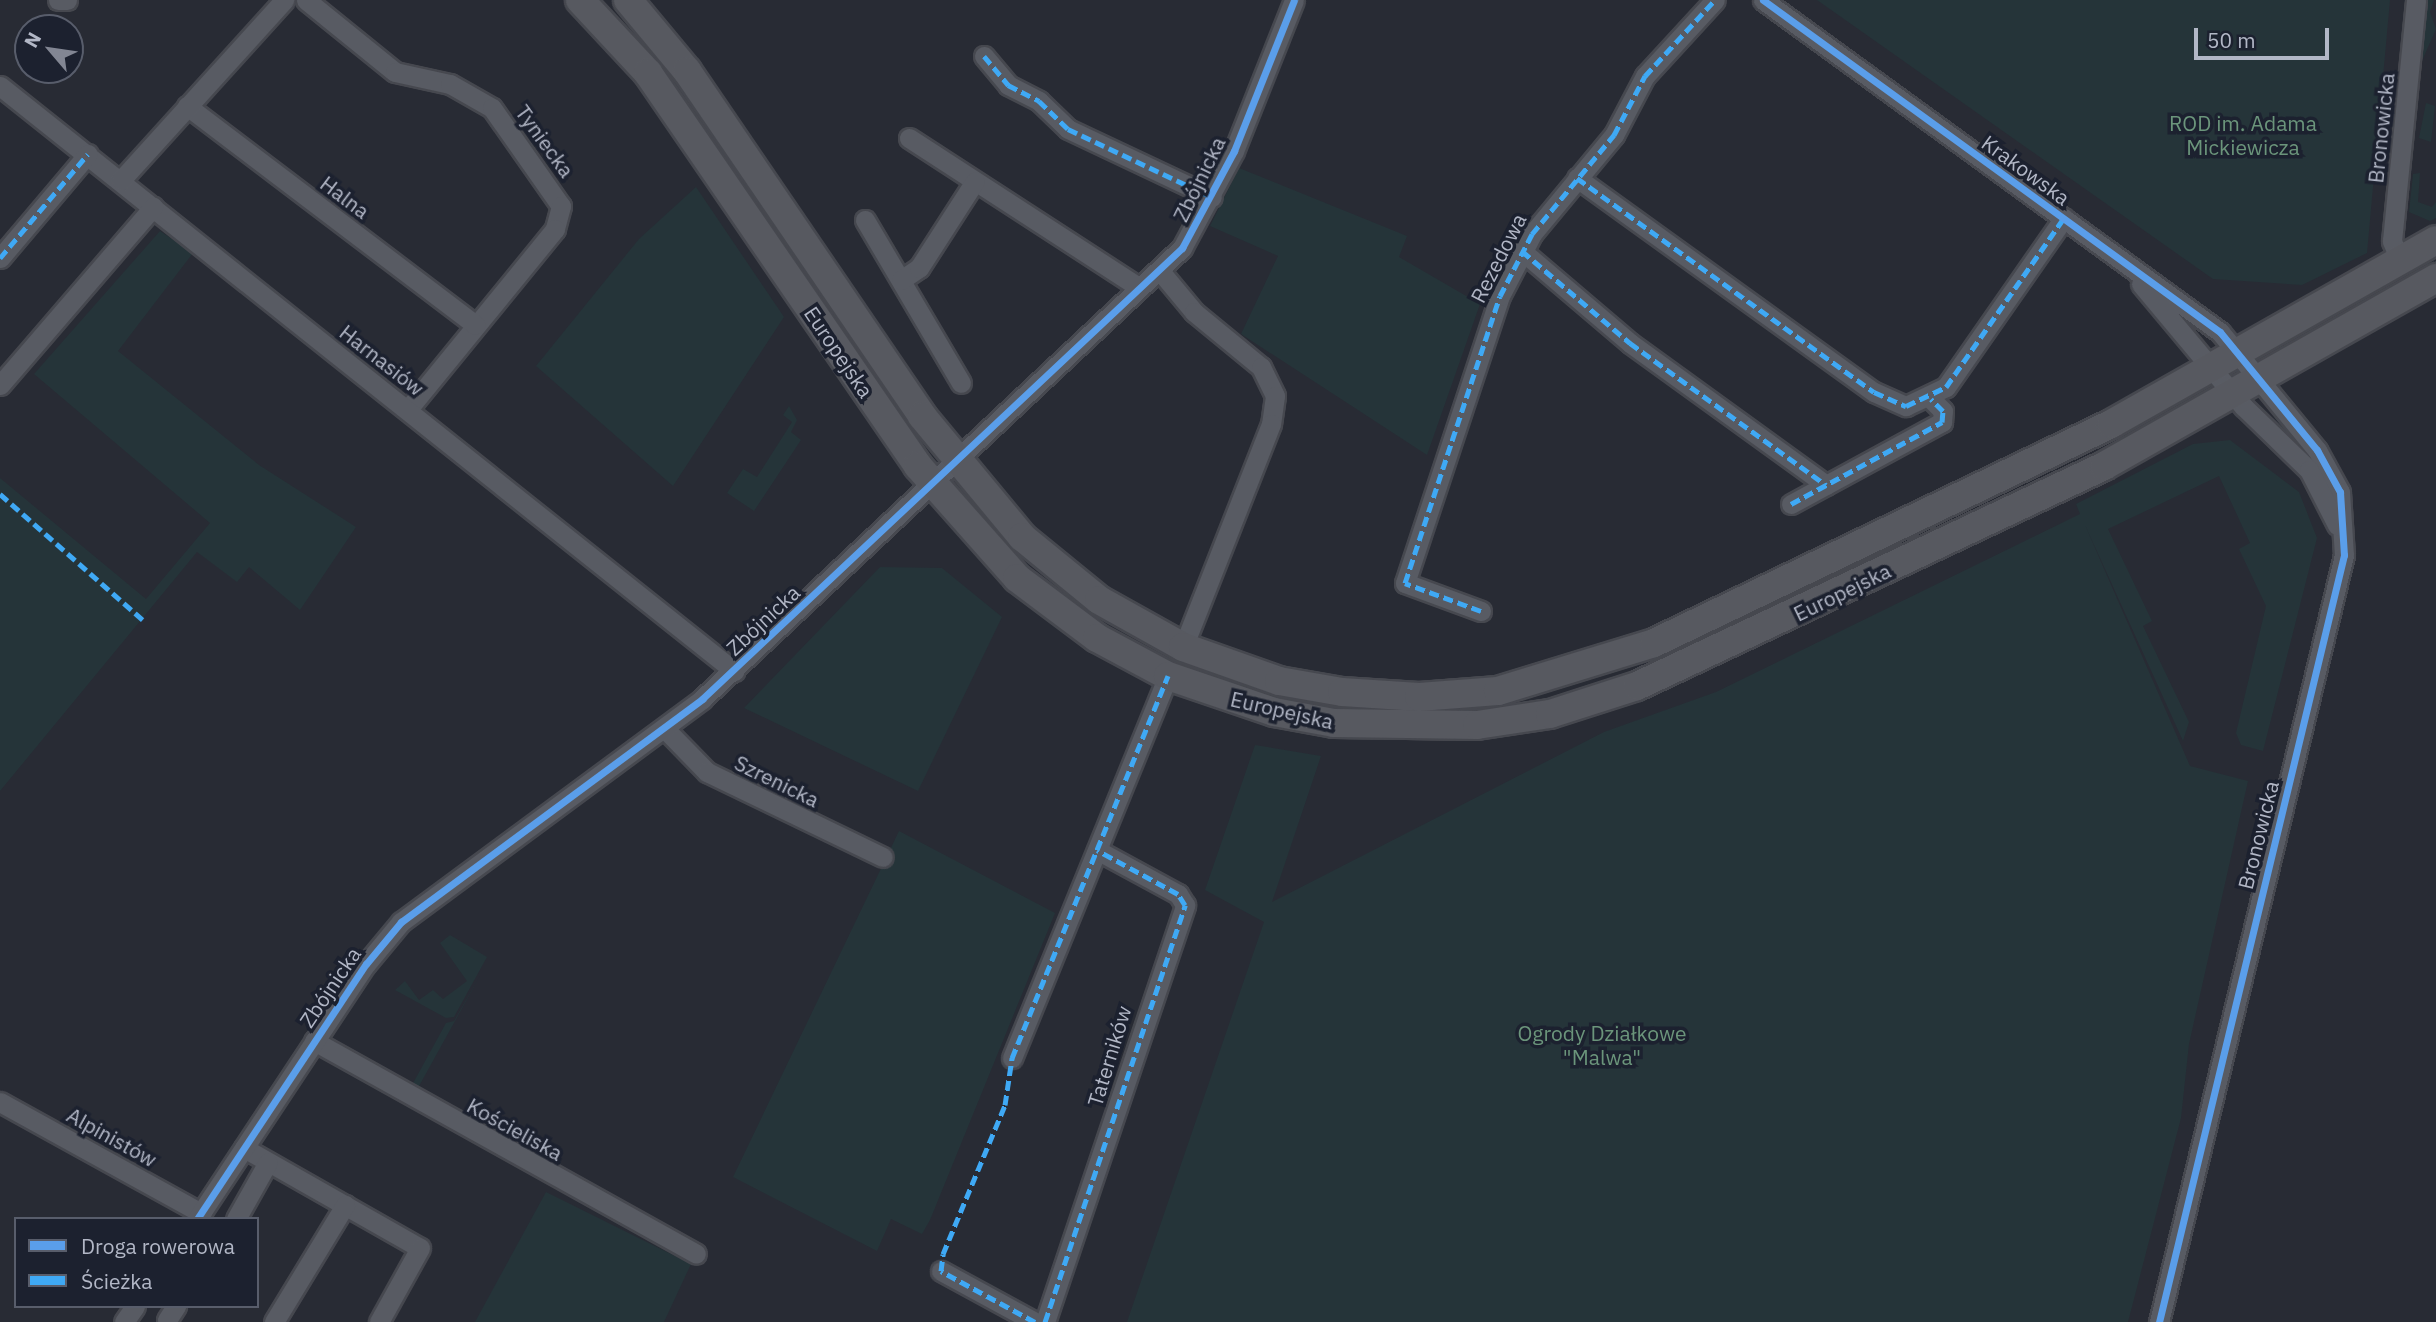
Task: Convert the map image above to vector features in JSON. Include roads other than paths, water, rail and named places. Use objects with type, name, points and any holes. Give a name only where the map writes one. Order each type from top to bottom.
[{"type":"main road","name":"Europejska","points":[[580,0],[648,73],[933,485],[1035,593],[1097,638],[1168,676],[1274,712],[1366,727],[1477,725],[1581,706],[1667,674],[1873,577],[2104,466],[2233,394]]},
{"type":"main road","name":"Europejska","points":[[628,0],[687,71],[957,463],[1054,566],[1113,610],[1183,648],[1279,681],[1366,695],[1449,696],[1551,679],[1711,619],[2024,469],[2213,366]]},
{"type":"main road","points":[[2213,366],[2436,240]]},
{"type":"main road","points":[[2233,394],[2436,278]]},
{"type":"street","points":[[58,0],[67,0]]},
{"type":"street","points":[[121,180],[284,0]]},
{"type":"street","name":"Tyniecka","points":[[306,0],[395,72],[450,84],[492,108],[557,197],[562,215],[555,229],[408,409]]},
{"type":"street","name":"Zbójnicka","points":[[199,1216],[314,1041],[401,922],[665,729],[734,671],[1160,271],[1193,234],[1212,197],[1294,0]]},
{"type":"street","name":"Rezedowa","points":[[1481,611],[1405,583],[1485,340],[1522,251],[1627,116],[1645,76],[1715,0]]},
{"type":"street","name":"Krakowska","points":[[1763,0],[2108,251],[2240,351],[2261,376]]},
{"type":"street","name":"Bronowicka","points":[[2400,260],[2392,241],[2416,0]]},
{"type":"street","name":"Zbójnicka","points":[[984,57],[1008,85],[1039,101],[1068,129],[1212,197]]},
{"type":"street","name":"Harnasiów","points":[[0,86],[734,671]]},
{"type":"street","name":"Halna","points":[[187,106],[475,325]]},
{"type":"street","points":[[909,138],[1140,288]]},
{"type":"street","points":[[0,258],[88,154]]},
{"type":"street","points":[[1577,178],[1888,401],[1906,406],[1931,399],[2064,218]]},
{"type":"street","points":[[901,280],[919,268],[975,181]]},
{"type":"street","points":[[0,385],[153,206]]},
{"type":"street","points":[[865,220],[961,383]]},
{"type":"street","points":[[1522,251],[1630,343],[1826,485]]},
{"type":"street","name":"Krakowska","points":[[2108,251],[2213,366],[2233,394]]},
{"type":"street","points":[[1160,271],[1194,313],[1261,367],[1275,396],[1270,424],[1183,648]]},
{"type":"street","name":"Bronowicka","points":[[2159,1322],[2337,584],[2346,534],[2336,482],[2261,376]]},
{"type":"street","name":"Bronowicka","points":[[2233,394],[2301,461],[2326,496],[2339,535],[2337,584]]},
{"type":"street","points":[[1791,504],[1942,422],[1943,411],[1931,399]]},
{"type":"street","points":[[1012,1058],[1168,676]]},
{"type":"street","name":"Szrenicka","points":[[665,729],[708,773],[883,857]]},
{"type":"street","name":"Taterników","points":[[1045,1322],[1185,905],[1178,894],[1097,850]]},
{"type":"street","name":"Kościeliska","points":[[314,1041],[695,1254]]},
{"type":"street","name":"Alpinistów","points":[[0,1102],[199,1216]]},
{"type":"street","points":[[244,1148],[421,1248],[379,1322]]},
{"type":"street","points":[[237,1217],[268,1162]]},
{"type":"street","points":[[274,1322],[345,1205]]},
{"type":"street","points":[[941,1271],[1035,1322]]},
{"type":"park label","name":"ROD im. Adama Mickiewicza","points":[[2243,135]]},
{"type":"park label","name":"Ogrody Działkowe \"Malwa\"","points":[[1602,1045]]}]
